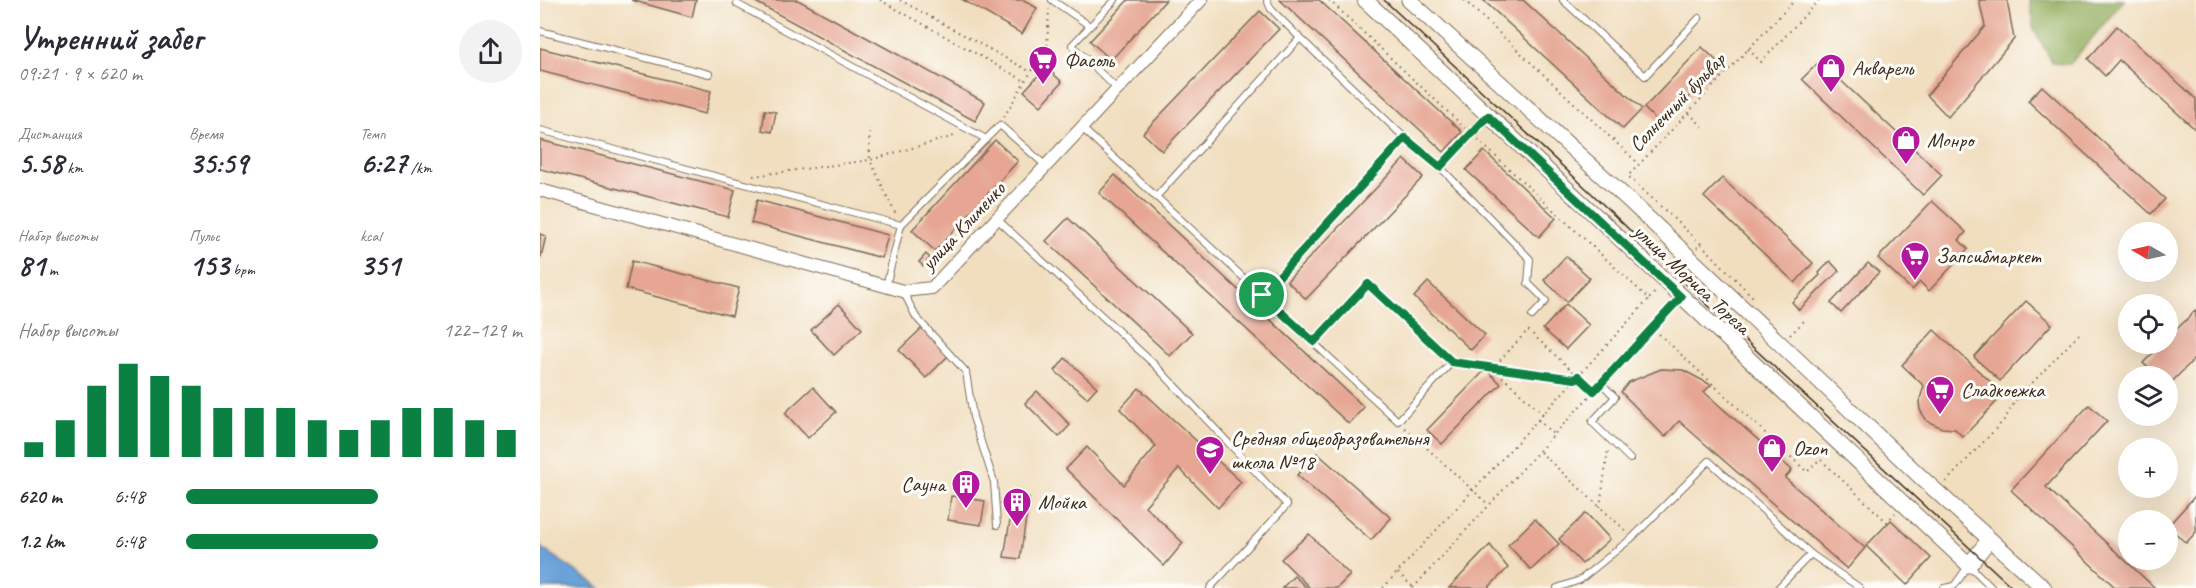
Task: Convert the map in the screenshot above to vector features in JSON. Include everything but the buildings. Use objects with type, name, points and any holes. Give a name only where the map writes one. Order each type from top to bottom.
[{"type":"street","name":"улица Клименко","points":[[540,190],[886,287],[903,291],[932,288],[1201,0]]},
{"type":"street","name":"улица Мориса Тореза","points":[[1365,0],[1969,566]]},
{"type":"street","name":"улица Мориса Тореза","points":[[1409,0],[1632,203],[1989,540],[2044,588]]},
{"type":"street","points":[[1969,566],[1989,540]]},
{"type":"lane","points":[[1050,0],[1090,26]]},
{"type":"lane","points":[[1115,0],[1072,45],[1118,90]]},
{"type":"lane","points":[[1267,0],[1271,9],[1300,38],[1405,138],[1440,167],[1530,259],[1528,283],[1546,301],[1532,316]]},
{"type":"lane","points":[[1563,0],[1645,76],[1699,18]]},
{"type":"lane","points":[[737,4],[986,139]]},
{"type":"lane","points":[[540,31],[709,74]]},
{"type":"lane","points":[[1156,197],[1300,38]]},
{"type":"lane","points":[[1440,167],[1488,116]]},
{"type":"lane","points":[[886,287],[901,225],[1000,125],[1046,166]]},
{"type":"lane","points":[[1082,128],[1398,421],[1452,362],[1368,284],[1314,342]]},
{"type":"lane","points":[[540,130],[901,225]]},
{"type":"lane","points":[[1262,295],[1405,138]]},
{"type":"lane","points":[[996,218],[1155,365],[1287,505],[1210,588]]},
{"type":"lane","points":[[903,291],[916,317],[966,372],[973,417],[994,482],[997,525]]},
{"type":"lane","points":[[1630,459],[1592,422],[1615,397],[1601,383],[1681,297]]},
{"type":"lane","points":[[1557,588],[1580,580],[1633,537],[1709,461],[1810,554],[1860,588]]},
{"type":"lane","points":[[1778,588],[1810,554]]},
{"type":"lane","points":[[1944,588],[1954,586],[1969,566],[1992,588]]},
{"type":"path","points":[[880,0],[1025,81]]},
{"type":"path","points":[[900,0],[1031,72]]},
{"type":"path","points":[[1000,125],[1025,81],[1047,50],[1050,0]]},
{"type":"path","points":[[1464,0],[1639,164]]},
{"type":"path","name":"Солнечный бульвар","points":[[1628,176],[1796,0]]},
{"type":"path","name":"Солнечный бульвар","points":[[1748,50],[1761,62],[1819,0]]},
{"type":"path","points":[[1688,112],[1704,128]]},
{"type":"path","points":[[869,128],[870,160],[901,225]]},
{"type":"path","points":[[752,176],[870,160],[972,131]]},
{"type":"path","points":[[1383,588],[1649,299]]},
{"type":"path","points":[[1790,335],[1806,319]]},
{"type":"path","points":[[1493,368],[1528,330],[1594,391]]},
{"type":"path","points":[[1452,362],[1575,379]]},
{"type":"path","points":[[1493,368],[1543,414]]},
{"type":"path","points":[[1397,573],[1413,588],[1601,383]]},
{"type":"path","points":[[1538,420],[1554,435]]},
{"type":"path","points":[[1398,421],[1489,505]]},
{"type":"path","points":[[1600,507],[1610,440]]},
{"type":"path","points":[[1539,451],[1633,537]]},
{"type":"green space","points":[[2029,0],[2124,0],[2070,64],[2053,63],[2034,30]]},
{"type":"water","points":[[540,547],[601,588],[540,588]]},
{"type":"tram line","points":[[1384,0],[1717,314],[2013,588]]},
{"type":"place","name":"Фасоль","points":[[1043,86]]},
{"type":"place","name":"Акварель","points":[[1831,94]]},
{"type":"place","name":"Монро","points":[[1906,166]]},
{"type":"place","name":"Запсибмаркет","points":[[1915,282]]},
{"type":"place","name":"Сладкоежка","points":[[1940,416]]},
{"type":"place","name":"Ozon","points":[[1772,474]]},
{"type":"place","name":"Средняя общеобразовательня школа №18","points":[[1210,476]]},
{"type":"place","name":"Сауна","points":[[966,510]]},
{"type":"place","name":"Мойка","points":[[1017,528]]},
{"type":"route","points":[[1488,116],[1681,297],[1594,391],[1578,376],[1575,379],[1452,362],[1368,284],[1314,342],[1262,295],[1405,138],[1440,167],[1488,116]]}]
